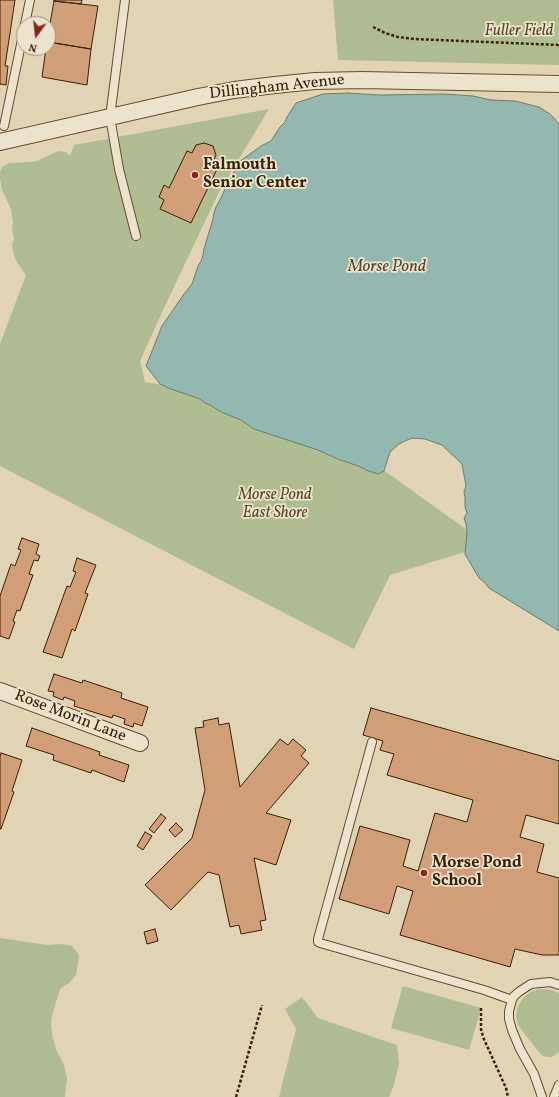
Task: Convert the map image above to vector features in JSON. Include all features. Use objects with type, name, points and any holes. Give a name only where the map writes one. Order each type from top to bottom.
[{"type":"street","name":"Dillingham Avenue","points":[[3,132],[110,117],[205,95],[315,81],[362,80],[559,84]]},
{"type":"street","name":"Rose Morin Lane","points":[[1,691],[140,743]]},
{"type":"lane","points":[[27,16],[30,0]]},
{"type":"lane","points":[[125,0],[110,117],[119,169],[136,236]]},
{"type":"lane","points":[[3,132],[19,56]]},
{"type":"lane","points":[[372,742],[318,942],[484,990],[512,1000]]},
{"type":"lane","points":[[542,1097],[534,1074],[520,1049],[512,1030],[509,1019],[509,1011],[512,1000],[520,990],[532,984],[550,982],[559,985]]},
{"type":"lane","points":[[554,1097],[559,1085]]},
{"type":"path","points":[[373,27],[398,37],[414,39],[559,45]]},
{"type":"path","points":[[236,1097],[262,1005]]},
{"type":"path","points":[[481,1008],[483,1037],[506,1088],[508,1097]]},
{"type":"green space","name":"Fuller Field","points":[[333,0],[559,0],[559,65],[338,60]]},
{"type":"green space","name":"Morse Pond East Shore","points":[[269,109],[219,192],[140,361],[145,382],[186,389],[308,416],[488,545],[390,575],[354,649],[0,466],[0,344],[26,275],[15,259],[13,251],[13,222],[11,209],[2,190],[0,172],[2,167],[9,163],[37,161],[58,151],[66,152],[70,156],[74,145]]},
{"type":"green space","points":[[0,938],[48,945],[62,944],[72,946],[79,955],[76,975],[70,982],[60,989],[51,1023],[52,1035],[56,1049],[64,1065],[67,1078],[65,1097],[0,1097]]},
{"type":"green space","points":[[403,986],[481,1008],[469,1050],[391,1028]]},
{"type":"green space","points":[[541,989],[559,993],[559,1052],[552,1057],[543,1056],[538,1051],[518,1025],[516,1016],[518,1006],[524,997],[532,991]]},
{"type":"green space","points":[[302,997],[318,1018],[397,1045],[399,1064],[394,1085],[389,1097],[279,1097],[296,1029],[285,1009]]},
{"type":"water","name":"Morse Pond","points":[[348,93],[379,95],[444,94],[473,96],[491,100],[515,101],[539,107],[550,114],[559,125],[559,631],[489,588],[479,578],[465,554],[467,532],[464,518],[467,513],[464,492],[466,486],[462,464],[442,445],[425,439],[412,438],[405,441],[390,452],[384,471],[378,474],[318,450],[254,429],[241,420],[221,412],[200,399],[160,384],[146,366],[162,326],[192,284],[203,255],[216,207],[239,162],[261,146],[271,141],[285,122],[296,103],[323,94]]},
{"type":"building","points":[[0,0],[15,0],[5,66],[8,66],[6,85],[0,84]]},
{"type":"building","points":[[54,0],[82,0],[81,4]]},
{"type":"building","points":[[54,1],[98,6],[91,49],[56,43],[56,16],[51,16]]},
{"type":"building","points":[[56,43],[91,49],[87,85],[42,77],[45,56],[56,56]]},
{"type":"building","name":"Falmouth Senior Center","points":[[204,143],[213,146],[216,155],[213,162],[219,165],[191,223],[160,209],[164,200],[159,197],[164,185],[169,188],[187,151],[192,153],[196,145]]},
{"type":"building","points":[[22,538],[39,544],[36,554],[40,556],[38,561],[34,560],[29,574],[33,575],[20,611],[17,610],[13,621],[15,622],[9,639],[0,636],[0,596],[11,564],[15,566],[21,550],[18,549]]},
{"type":"building","points":[[77,558],[96,565],[85,593],[88,594],[75,631],[72,629],[62,658],[43,652],[67,586],[70,587],[76,572],[73,571]]},
{"type":"building","points":[[54,674],[82,683],[83,680],[122,693],[121,698],[148,707],[142,726],[134,723],[133,727],[124,724],[125,719],[113,715],[112,718],[74,706],[75,701],[64,697],[63,700],[53,696],[54,692],[48,691]]},
{"type":"building","points":[[371,708],[559,761],[559,824],[526,815],[520,837],[544,844],[537,872],[559,878],[559,955],[542,955],[515,949],[510,967],[400,935],[413,891],[397,886],[389,914],[339,899],[360,826],[410,840],[403,866],[418,871],[435,813],[467,822],[473,800],[387,775],[394,754],[380,750],[383,741],[363,735]]},
{"type":"building","points":[[218,718],[219,725],[229,723],[240,787],[280,739],[288,745],[293,739],[306,750],[301,756],[309,763],[266,813],[291,820],[276,865],[254,858],[266,920],[260,921],[262,930],[241,934],[239,925],[230,927],[219,875],[208,872],[171,910],[145,885],[192,838],[205,790],[195,728],[204,727],[203,721]]},
{"type":"building","points":[[32,728],[100,752],[99,755],[129,765],[124,782],[92,770],[91,773],[53,760],[54,755],[26,746]]},
{"type":"building","points":[[1,753],[22,760],[12,791],[14,792],[0,829],[0,757]]},
{"type":"building","points":[[161,814],[166,818],[154,833],[149,829]]},
{"type":"building","points":[[176,823],[183,830],[175,837],[169,830]]},
{"type":"building","points":[[145,832],[152,836],[143,850],[137,846]]},
{"type":"building","points":[[155,929],[158,941],[147,944],[144,932]]},
{"type":"place","name":"Falmouth Senior Center","points":[[195,175]]},
{"type":"place","name":"Morse Pond School","points":[[424,873]]}]
